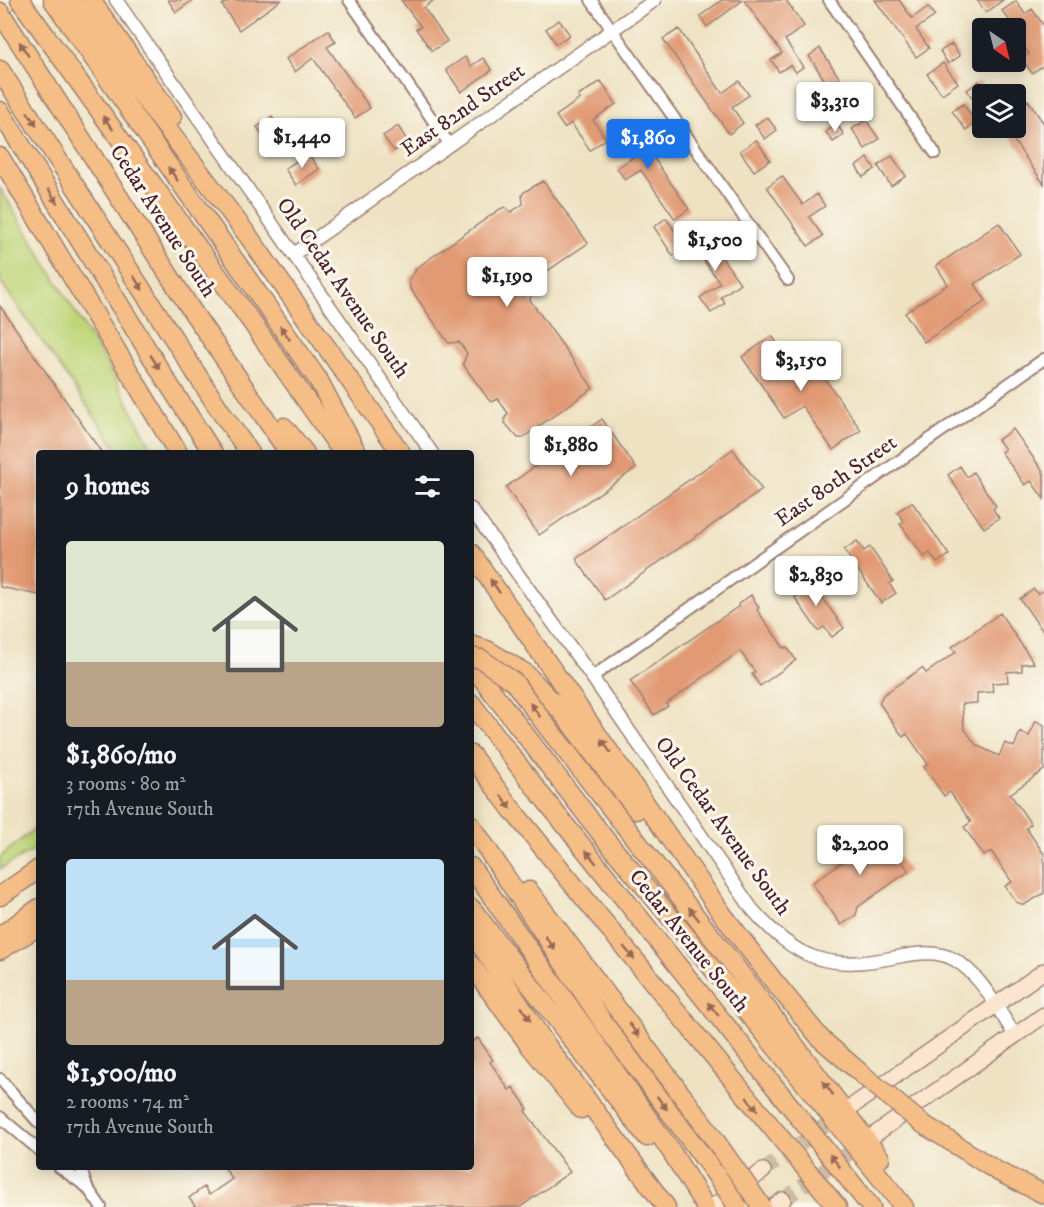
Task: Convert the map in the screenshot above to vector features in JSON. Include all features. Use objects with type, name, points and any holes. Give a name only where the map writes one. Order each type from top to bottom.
[{"type":"highway","points":[[20,0],[341,450]]},
{"type":"highway","points":[[53,0],[318,381],[355,450]]},
{"type":"highway","points":[[70,0],[249,237],[399,450]]},
{"type":"highway","points":[[91,0],[201,158],[249,237]]},
{"type":"highway","name":"Cedar Avenue South","points":[[0,12],[192,310],[287,450]]},
{"type":"highway","points":[[0,70],[248,450]]},
{"type":"highway","points":[[0,111],[211,450]]},
{"type":"highway","points":[[0,157],[176,450]]},
{"type":"highway","points":[[0,169],[38,220]]},
{"type":"highway","points":[[192,310],[303,450]]},
{"type":"highway","points":[[153,412],[164,450]]},
{"type":"highway","points":[[474,557],[723,915],[771,979],[821,1039],[920,1122],[997,1171],[1044,1194]]},
{"type":"highway","points":[[474,647],[487,650],[525,673],[544,692],[562,712],[638,812],[723,915]]},
{"type":"highway","points":[[474,650],[605,839]]},
{"type":"highway","points":[[474,658],[481,659],[514,682],[878,1155],[905,1207]]},
{"type":"highway","points":[[474,668],[605,839],[905,1207]]},
{"type":"highway","name":"Cedar Avenue South","points":[[474,707],[538,791],[871,1207]]},
{"type":"highway","points":[[474,759],[513,811],[837,1207]]},
{"type":"highway","points":[[474,820],[590,970],[762,1207]]},
{"type":"highway","points":[[474,829],[605,1025],[738,1207]]},
{"type":"highway","points":[[0,896],[36,871]]},
{"type":"highway","points":[[475,873],[666,1154]]},
{"type":"highway","points":[[0,936],[36,910]]},
{"type":"highway","points":[[474,912],[578,1050],[708,1207]]},
{"type":"highway","points":[[0,950],[36,928]]},
{"type":"highway","points":[[474,935],[543,1039],[665,1206]]},
{"type":"highway","points":[[474,969],[565,1090],[665,1206]]},
{"type":"main road","points":[[851,1107],[1044,971]]},
{"type":"main road","points":[[874,1135],[1044,1015]]},
{"type":"main road","points":[[708,1207],[763,1171]]},
{"type":"street","name":"Old Cedar Avenue South","points":[[116,0],[430,450]]},
{"type":"street","points":[[349,0],[450,145]]},
{"type":"street","points":[[591,0],[788,280]]},
{"type":"street","name":"East 82nd Street","points":[[294,254],[655,0]]},
{"type":"street","points":[[829,0],[935,153]]},
{"type":"street","name":"East 80th Street","points":[[592,677],[1044,359]]},
{"type":"street","name":"Old Cedar Avenue South","points":[[474,513],[592,677],[752,909],[772,931],[789,946],[808,956],[831,962],[859,964],[925,952],[954,959],[975,977],[1015,1035]]},
{"type":"street","points":[[0,1079],[36,1120]]},
{"type":"street","points":[[0,1117],[36,1147]]},
{"type":"street","points":[[63,1170],[87,1187]]},
{"type":"street","points":[[81,1170],[87,1187],[101,1207]]},
{"type":"green space","points":[[0,188],[114,376],[152,450],[118,450],[0,281]]},
{"type":"green space","points":[[36,827],[36,849],[0,869],[0,857]]},
{"type":"building","points":[[168,0],[193,0],[176,12]]},
{"type":"building","points":[[230,0],[281,0],[239,30],[222,5]]},
{"type":"building","points":[[401,0],[434,0],[424,8],[447,41],[432,51],[416,29],[421,27]]},
{"type":"building","points":[[722,0],[743,0],[707,27],[700,16]]},
{"type":"building","points":[[744,0],[786,0],[804,26],[785,40],[803,67],[796,72],[790,65],[779,72],[771,60],[782,53]]},
{"type":"building","points":[[875,0],[899,0],[912,18],[928,7],[935,16],[916,29],[929,48],[916,57]]},
{"type":"building","points":[[977,0],[1003,0],[986,13]]},
{"type":"building","points":[[1016,1],[1025,14],[1032,9],[1044,26],[1044,65],[1032,73],[1026,65],[1026,56],[1029,54],[1026,50],[1026,18],[1008,18],[1002,11]]},
{"type":"building","points":[[559,20],[570,35],[556,44],[546,29]]},
{"type":"building","points":[[679,29],[722,93],[739,81],[749,95],[732,107],[743,123],[729,134],[663,39]]},
{"type":"building","points":[[328,30],[336,42],[327,47],[370,108],[355,118],[313,58],[295,72],[286,59]]},
{"type":"building","points":[[952,44],[960,56],[948,64],[940,51]]},
{"type":"building","points":[[820,48],[855,102],[841,111],[828,92],[807,107],[799,95],[824,79],[809,56]]},
{"type":"building","points":[[465,57],[471,66],[483,58],[492,70],[461,92],[446,70]]},
{"type":"building","points":[[943,63],[958,83],[942,94],[927,74]]},
{"type":"building","points":[[601,81],[616,104],[593,120],[606,139],[590,150],[571,123],[564,128],[556,116],[580,99],[578,96]]},
{"type":"building","points":[[972,86],[972,98],[967,90]]},
{"type":"building","points":[[1028,100],[1044,124],[1044,184],[1012,138],[1026,138],[1026,102]]},
{"type":"building","points":[[963,104],[972,116],[972,125],[966,130],[952,111]]},
{"type":"building","points":[[272,117],[285,136],[270,147],[257,127]]},
{"type":"building","points":[[767,117],[777,130],[765,139],[755,125]]},
{"type":"building","points":[[866,120],[879,139],[865,149],[852,129]]},
{"type":"building","points":[[628,121],[689,209],[675,219],[641,170],[625,180],[617,168],[632,158],[614,130]]},
{"type":"building","points":[[837,124],[844,135],[833,142],[826,132]]},
{"type":"building","points":[[398,126],[408,142],[394,151],[383,136]]},
{"type":"building","points":[[756,140],[770,160],[754,171],[740,151]]},
{"type":"building","points":[[308,153],[319,169],[296,185],[285,169]]},
{"type":"building","points":[[892,156],[906,176],[891,186],[878,166]]},
{"type":"building","points":[[868,158],[875,169],[863,177],[856,166]]},
{"type":"building","points":[[782,176],[803,205],[817,194],[825,206],[809,217],[823,236],[808,246],[767,187]]},
{"type":"building","points":[[543,181],[588,243],[543,274],[534,274],[530,300],[593,388],[522,438],[518,438],[505,423],[508,413],[498,399],[491,402],[488,399],[463,364],[467,353],[459,342],[449,343],[447,341],[410,288],[409,279],[415,269],[500,209],[505,207],[511,212],[523,204],[524,192]]},
{"type":"building","points":[[666,218],[686,247],[673,256],[654,227]]},
{"type":"building","points":[[999,223],[1020,254],[975,284],[986,301],[924,342],[905,313],[948,284],[936,266]]},
{"type":"building","points":[[703,231],[740,283],[721,297],[725,303],[711,313],[700,298],[720,283],[690,241]]},
{"type":"building","points":[[0,306],[100,450],[36,450],[36,594],[0,587]]},
{"type":"building","points":[[772,336],[801,377],[816,366],[861,430],[833,450],[802,406],[784,418],[742,357]]},
{"type":"building","points":[[602,419],[636,468],[539,535],[506,487]]},
{"type":"building","points":[[1013,429],[1044,473],[1044,499],[1031,481],[1025,485],[1001,452],[1005,449],[998,440]]},
{"type":"building","points":[[733,449],[762,490],[605,600],[576,559]]},
{"type":"building","points":[[960,466],[967,477],[973,472],[996,506],[993,509],[999,518],[984,528],[948,475]]},
{"type":"building","points":[[912,502],[949,555],[937,563],[930,553],[924,557],[900,524],[904,521],[897,512]]},
{"type":"building","points":[[857,541],[864,551],[870,547],[893,581],[889,584],[896,593],[881,603],[844,550]]},
{"type":"building","points":[[806,575],[844,628],[832,637],[824,627],[818,631],[795,598],[798,595],[792,586]]},
{"type":"building","points":[[1034,589],[1038,594],[1044,590],[1044,633],[1020,599]]},
{"type":"building","points":[[751,595],[759,608],[757,610],[784,648],[787,647],[796,660],[760,686],[752,674],[755,672],[740,651],[654,715],[630,681],[739,606],[738,604]]},
{"type":"building","points":[[1000,613],[1034,663],[1022,664],[1022,671],[1007,672],[1008,682],[992,683],[993,692],[977,693],[977,703],[962,704],[964,728],[976,745],[999,756],[1005,743],[1014,747],[1020,732],[1029,736],[1036,721],[1044,725],[1044,770],[1010,794],[1031,824],[1026,828],[1044,854],[1044,893],[1024,905],[1016,902],[1005,886],[1012,882],[991,851],[984,856],[964,827],[971,822],[950,792],[944,796],[924,767],[928,764],[907,734],[903,737],[879,703],[883,695],[922,668],[926,673],[956,652],[952,647]]},
{"type":"building","points":[[879,829],[909,871],[858,907],[856,915],[841,925],[812,883],[849,857],[852,841],[859,842]]},
{"type":"building","points":[[478,1038],[493,1060],[490,1062],[509,1090],[513,1087],[528,1109],[525,1111],[570,1172],[520,1207],[193,1207],[195,1206],[189,1198],[204,1187],[209,1195],[232,1179],[226,1170],[474,1170],[474,1040]]},
{"type":"tunnel","points":[[763,1171],[841,1114]]},
{"type":"tunnel","points":[[783,1200],[866,1141]]}]
